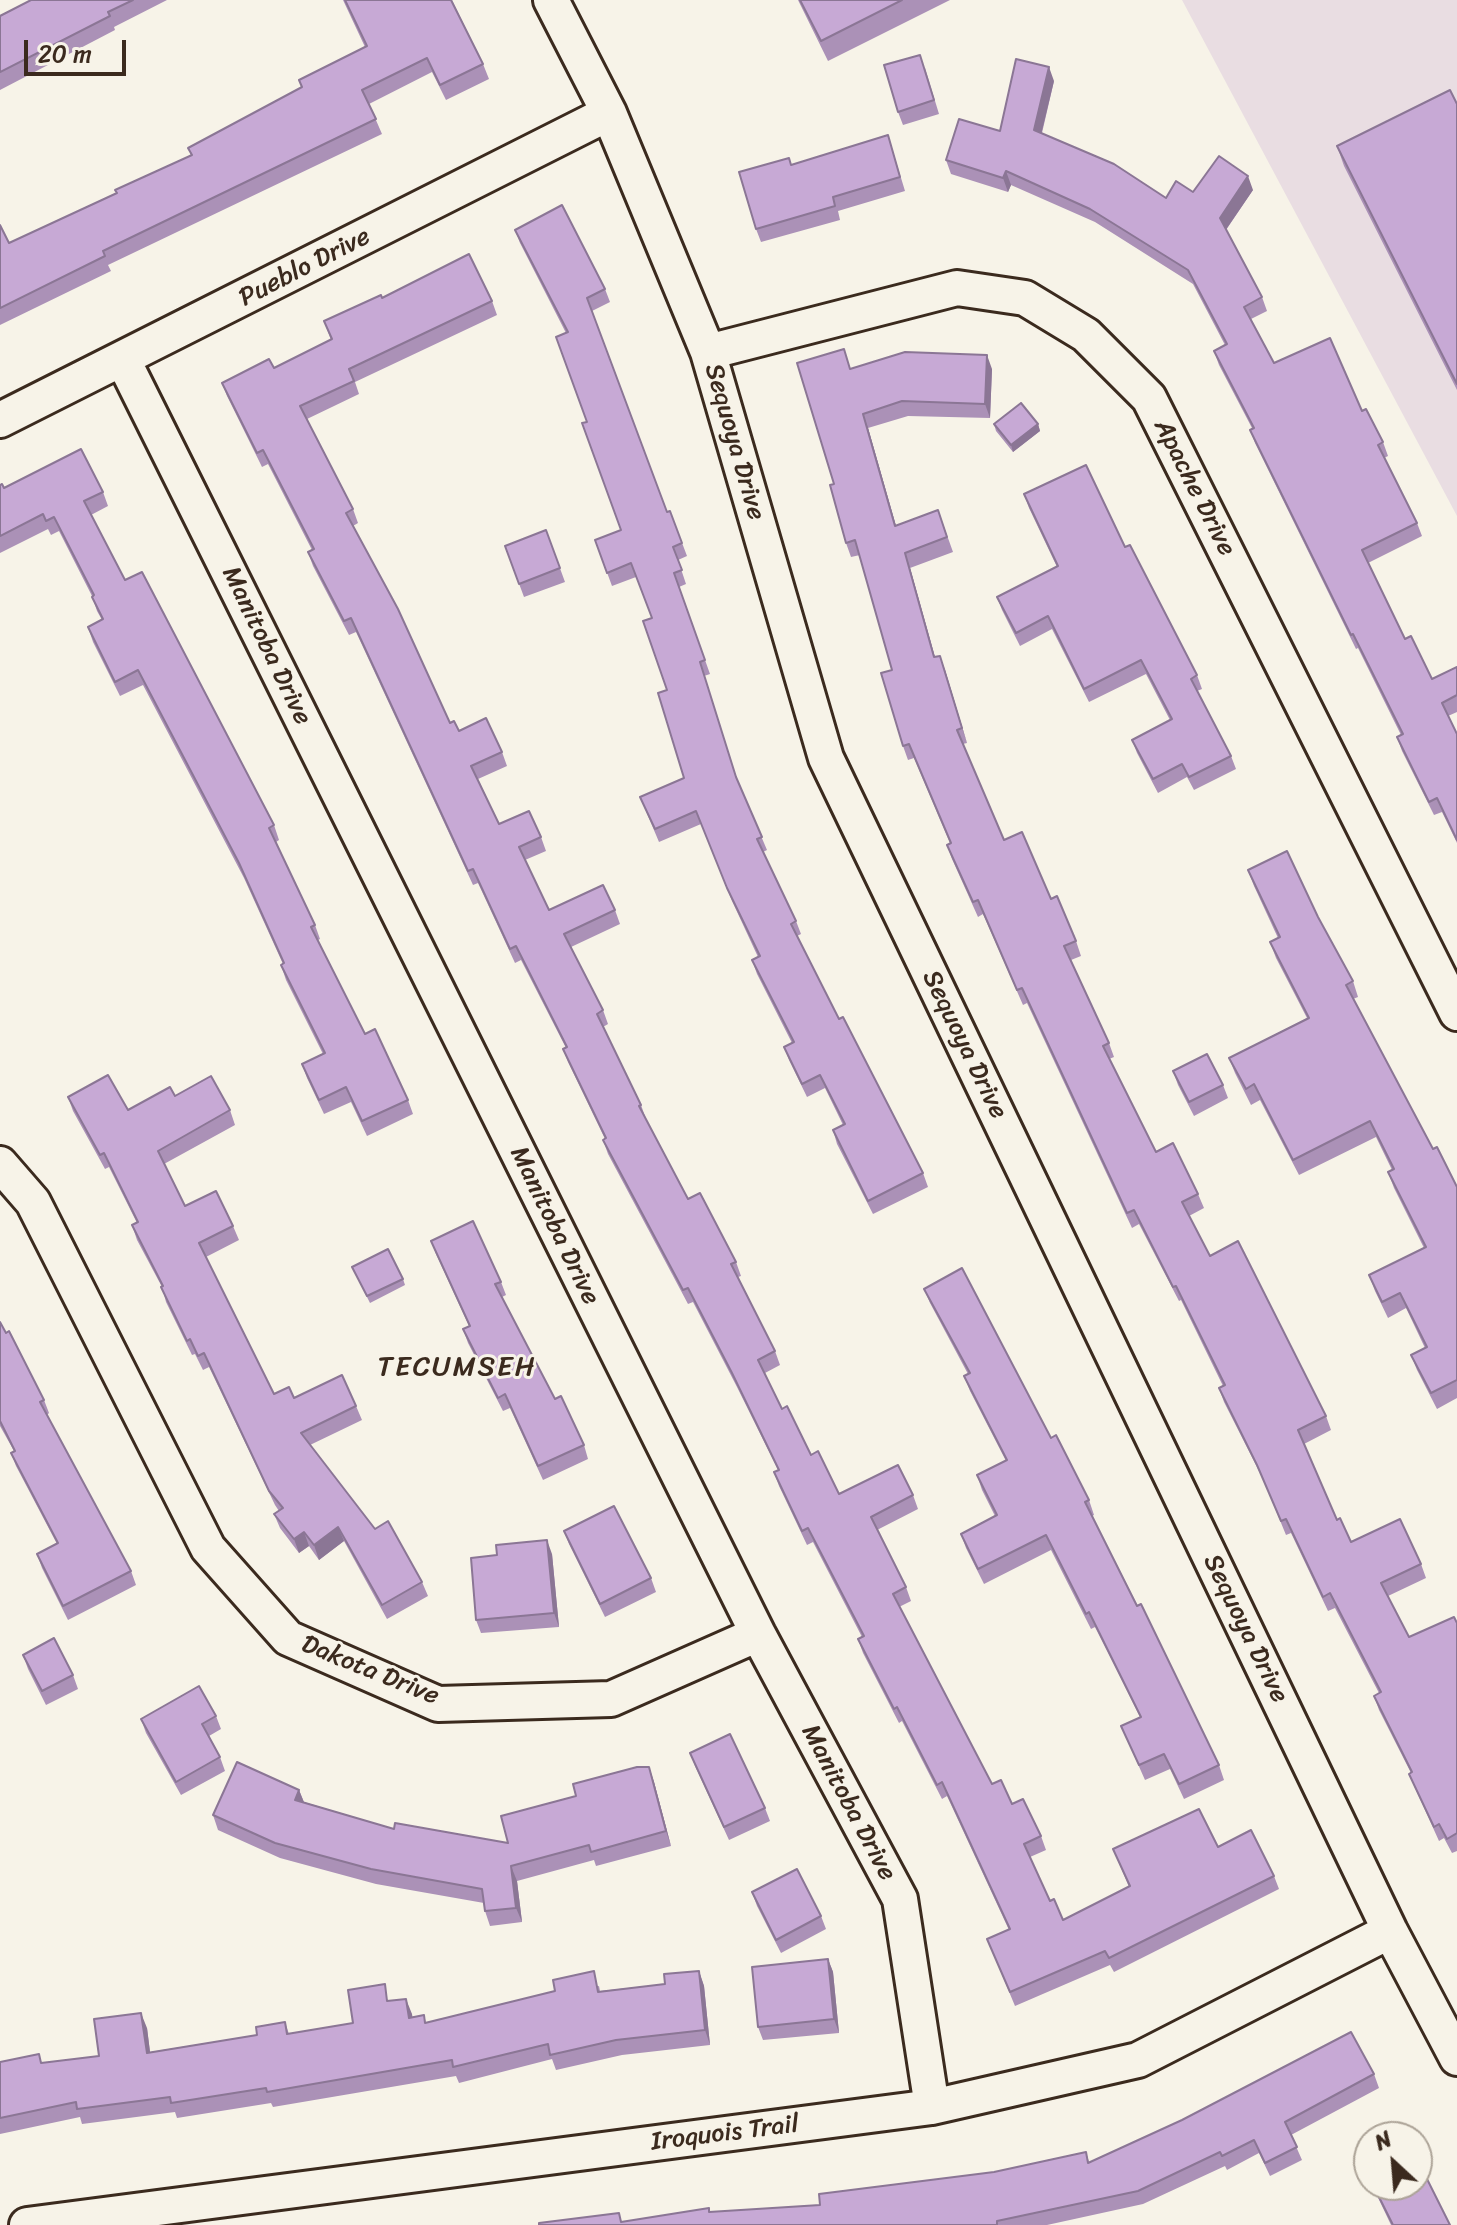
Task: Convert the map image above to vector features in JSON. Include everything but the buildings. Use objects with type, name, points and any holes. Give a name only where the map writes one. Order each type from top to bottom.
[{"type":"street","name":"Sequoya Drive","points":[[551,0],[609,113],[708,352],[826,758],[1390,1931],[1457,2058]]},
{"type":"street","name":"Pueblo Drive","points":[[0,420],[609,113]]},
{"type":"street","name":"Apache Drive","points":[[708,352],[957,288],[1025,298],[1086,335],[1149,398],[1457,1013]]},
{"type":"street","name":"Manitoba Drive","points":[[123,360],[758,1634],[900,1899],[932,2107]]},
{"type":"street","name":"Dakota Drive","points":[[0,1164],[33,1202],[208,1548],[288,1638],[438,1704],[611,1699],[758,1634]]},
{"type":"street","name":"Iroquois Trail","points":[[27,2225],[932,2107],[1138,2060],[1390,1931]]},
{"type":"shaded area","points":[[1182,0],[1457,0],[1457,516]]},
{"type":"district","name":"TECUMSEH","points":[[457,1368]]}]
